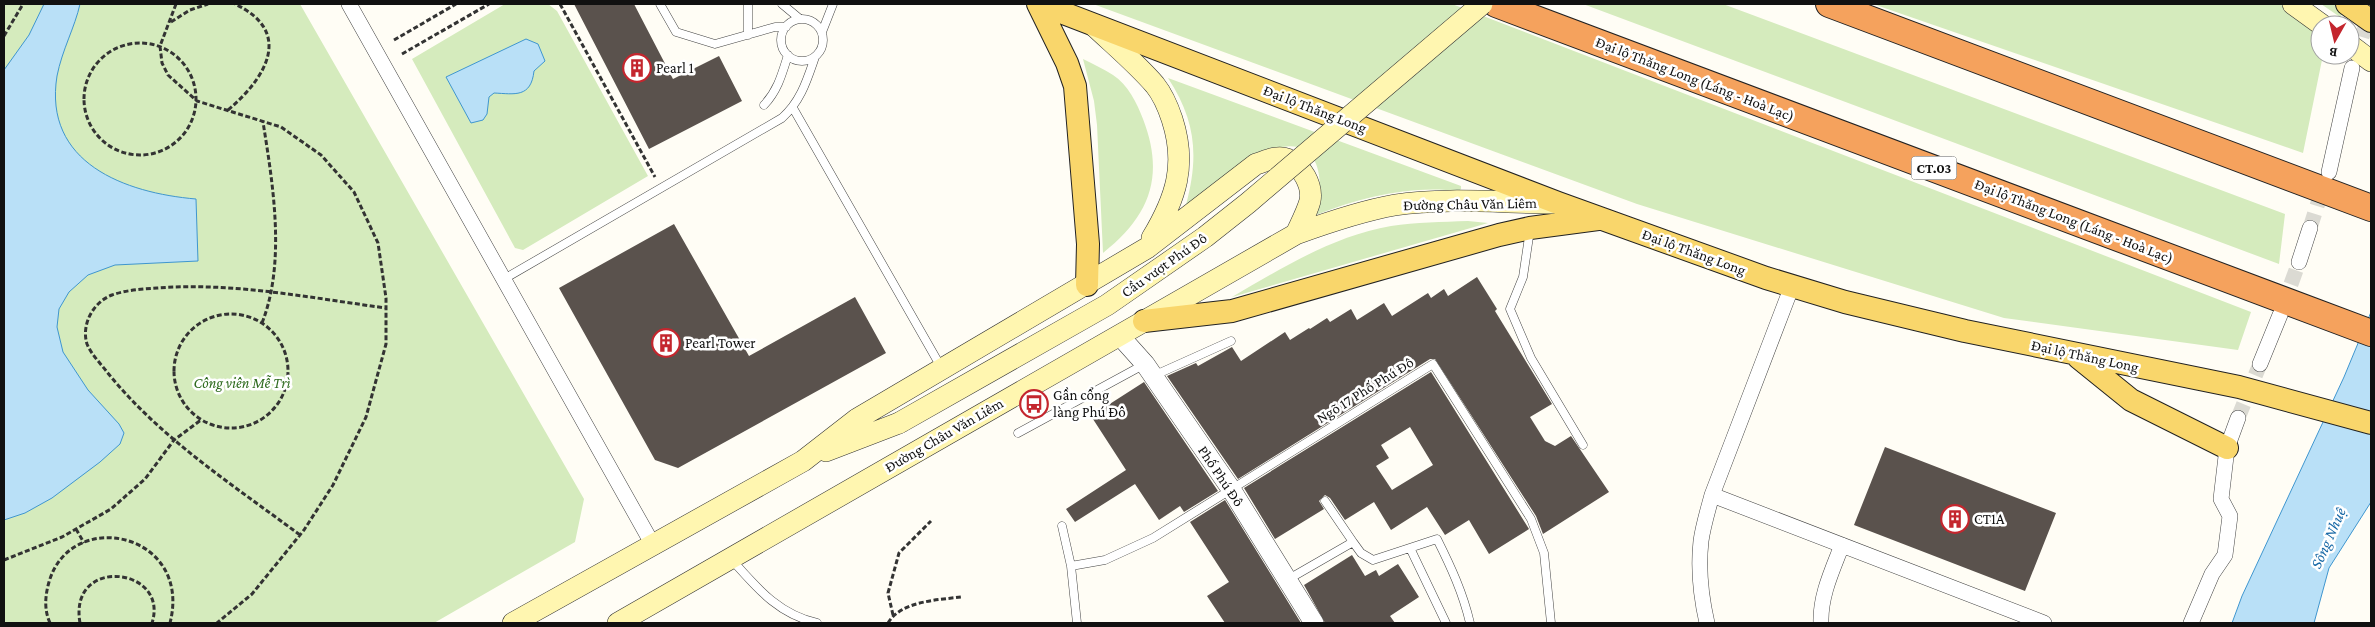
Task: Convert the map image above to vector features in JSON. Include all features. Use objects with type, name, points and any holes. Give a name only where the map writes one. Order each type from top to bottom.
[{"type":"highway","name":"Đại lộ Thăng Long (Láng - Hoà Lạc)","points":[[1496,4],[2371,333]]},
{"type":"highway","points":[[1829,4],[2371,208]]},
{"type":"main road","name":"Đại lộ Thăng Long","points":[[1039,4],[1558,203],[1792,286],[1845,302],[1965,331],[2047,347],[2076,356],[2239,387],[2371,423]]},
{"type":"main road","points":[[1039,4],[1068,63],[1075,86],[1088,244],[1087,285]]},
{"type":"main road","name":"Cầu vượt Phú Đô","points":[[803,460],[898,424],[1107,305],[1205,236],[1248,203],[1482,4]]},
{"type":"main road","points":[[2293,4],[2310,16]]},
{"type":"main road","points":[[2347,4],[2371,21]]},
{"type":"main road","points":[[1090,22],[1155,85],[1164,99],[1176,130],[1180,148],[1178,183],[1165,216],[1147,248]]},
{"type":"main road","points":[[513,623],[803,460],[857,419],[1147,248],[1256,164],[1272,158],[1286,159],[1300,168],[1308,183],[1310,199],[1296,234]]},
{"type":"main road","name":"Đường Châu Văn Liêm","points":[[618,623],[1296,234],[1344,216],[1396,205],[1442,201],[1558,203]]},
{"type":"main road","points":[[1144,321],[1232,311],[1455,246],[1530,228],[1602,219]]},
{"type":"main road","points":[[2076,356],[2131,400],[2227,448]]},
{"type":"street","points":[[348,4],[653,545]]},
{"type":"street","points":[[2329,172],[2362,64]]},
{"type":"street","points":[[2299,262],[2310,228]]},
{"type":"street","points":[[1707,623],[1700,572],[1701,541],[1712,495],[1792,286]]},
{"type":"street","points":[[2260,364],[2280,315]]},
{"type":"street","name":"Phố Phú Đô","points":[[1119,335],[1149,370],[1231,489],[1314,623]]},
{"type":"street","points":[[2191,623],[2212,574],[2225,555],[2230,516],[2221,499],[2227,448],[2238,418]]},
{"type":"street","points":[[1712,495],[2041,623]]},
{"type":"street","points":[[1821,623],[1821,611],[1826,588],[1842,545]]},
{"type":"lane","points":[[660,4],[676,32],[714,44],[774,27],[786,27]]},
{"type":"lane","points":[[748,4],[748,35]]},
{"type":"lane","points":[[782,4],[800,19]]},
{"type":"lane","points":[[504,279],[764,129],[793,108],[802,92],[815,57],[823,45],[822,32],[833,4]]},
{"type":"lane","points":[[815,57],[801,61],[788,55],[781,42],[786,27],[794,20],[800,19],[813,22],[822,32]]},
{"type":"lane","points":[[764,104],[780,82],[788,55]]},
{"type":"lane","points":[[793,108],[942,369]]},
{"type":"lane","points":[[1530,228],[1523,277],[1510,309],[1531,358],[1583,444]]},
{"type":"lane","points":[[1018,433],[1149,370],[1231,341]]},
{"type":"lane","name":"Ngõ 17 Phố Phú Đô","points":[[1231,489],[1434,364],[1531,519],[1544,552],[1552,623]]},
{"type":"lane","points":[[1071,566],[1105,560],[1146,542],[1231,489]]},
{"type":"lane","points":[[1325,501],[1361,553],[1373,560],[1437,539],[1456,579],[1470,623]]},
{"type":"lane","points":[[1062,526],[1071,566],[1077,623]]},
{"type":"lane","points":[[1287,580],[1353,542]]},
{"type":"lane","points":[[1410,548],[1446,623]]},
{"type":"lane","points":[[731,559],[763,596],[802,620],[817,623]]},
{"type":"path","points":[[4,36],[23,4]]},
{"type":"path","points":[[176,4],[160,46],[162,63],[168,75],[197,102],[281,127],[321,154],[354,192],[378,243],[386,308],[386,344],[366,417],[333,486],[300,535],[252,594],[217,623]]},
{"type":"path","points":[[170,23],[190,10],[208,4]]},
{"type":"path","points":[[228,110],[246,95],[259,78],[267,59],[269,42],[262,24],[249,11],[235,4]]},
{"type":"path","points":[[394,40],[456,4]]},
{"type":"path","points":[[402,54],[489,4]]},
{"type":"path","points":[[560,4],[656,178]]},
{"type":"path","points":[[142,43],[160,46],[176,55],[188,68],[195,84],[197,102],[193,120],[183,136],[168,148],[151,154],[132,154],[114,149],[99,137],[88,122],[84,103],[86,85],[93,67],[106,54],[123,45],[142,43]]},
{"type":"path","points":[[262,324],[268,308],[276,224],[273,187],[263,122]]},
{"type":"path","points":[[300,535],[174,440],[118,385],[88,345],[86,330],[89,315],[97,303],[111,295],[138,290],[182,286],[269,293],[386,308]]},
{"type":"path","points":[[221,315],[239,315],[262,324],[272,332],[283,347],[288,365],[287,384],[280,402],[267,416],[250,426],[232,429],[212,426],[200,420],[182,403],[175,386],[173,366],[178,348],[183,340],[188,333],[203,321],[221,315]]},
{"type":"path","points":[[4,560],[46,544],[111,509],[138,485],[174,440],[200,420]]},
{"type":"path","points":[[893,615],[888,593],[899,553],[931,521]]},
{"type":"path","points":[[76,529],[84,542]]},
{"type":"path","points":[[50,623],[47,617],[46,595],[52,573],[65,555],[84,542],[105,537],[127,539],[148,549],[163,565],[172,585],[174,608],[170,623]]},
{"type":"path","points":[[80,623],[80,602],[86,590],[95,582],[107,576],[119,575],[132,578],[142,585],[150,596],[154,608],[152,623]]},
{"type":"path","points":[[888,623],[893,615],[923,602],[961,597]]},
{"type":"green space","name":"Công viên Mễ Trì","points":[[4,4],[300,4],[584,499],[575,542],[434,623],[4,623]]},
{"type":"green space","points":[[505,4],[548,4],[557,11],[648,176],[523,250],[515,248],[412,59]]},
{"type":"green space","points":[[1093,4],[1452,4],[2251,312],[2238,350],[2004,318],[1637,204]]},
{"type":"green space","points":[[1583,4],[1723,4],[2285,214],[2279,264]]},
{"type":"green space","points":[[1873,4],[2281,4],[2310,23],[2310,65],[2321,65],[2303,153]]},
{"type":"green space","points":[[2321,4],[2336,4],[2345,11],[2342,15],[2337,15]]},
{"type":"green space","points":[[1083,59],[1113,75],[1128,89],[1143,119],[1150,140],[1153,159],[1149,194],[1142,209],[1119,239],[1103,253],[1097,125],[1094,101]]},
{"type":"green space","points":[[1168,78],[1461,186],[1461,189],[1459,191],[1422,190],[1386,194],[1350,203],[1316,215],[1320,186],[1319,172],[1315,161],[1308,152],[1298,147],[1284,147],[1259,155],[1186,205],[1193,171],[1192,139],[1184,109]]},
{"type":"green space","points":[[1468,221],[1488,223],[1232,297],[1308,254],[1349,237],[1391,226],[1429,222]]},
{"type":"water","points":[[44,4],[80,4],[57,76],[56,106],[63,131],[76,152],[95,168],[117,180],[169,196],[196,199],[198,261],[115,265],[88,275],[69,292],[59,309],[57,327],[63,352],[88,390],[119,424],[124,433],[120,444],[100,462],[52,498],[25,513],[4,520],[4,70],[29,35]]},
{"type":"water","points":[[526,39],[538,44],[545,61],[534,71],[529,86],[526,90],[515,94],[494,93],[489,97],[487,114],[483,120],[471,123],[446,77]]},
{"type":"water","name":"Sông Nhuệ","points":[[2371,312],[2371,502],[2329,568],[2314,623],[2232,623],[2242,596],[2344,377]]},
{"type":"building","name":"Pearl 1","points":[[574,4],[634,4],[673,79],[719,56],[742,101],[649,149]]},
{"type":"building","name":"Pearl Tower","points":[[674,224],[749,356],[855,297],[886,353],[678,468],[655,460],[559,288]]},
{"type":"building","points":[[1477,277],[1497,309],[1495,311],[1552,404],[1530,417],[1545,441],[1555,446],[1571,436],[1609,492],[1543,534],[1536,516],[1435,359],[1430,359],[1238,479],[1167,376],[1196,363],[1198,366],[1232,347],[1241,361],[1285,332],[1290,340],[1327,318],[1330,322],[1351,309],[1357,320],[1384,303],[1392,316],[1428,293],[1431,298],[1444,289],[1448,296]]},
{"type":"building","points":[[1431,372],[1529,529],[1489,554],[1469,520],[1445,535],[1427,507],[1391,530],[1374,502],[1345,520],[1330,498],[1325,495],[1319,501],[1324,509],[1275,539],[1244,488]],"holes":[[[1410,427],[1433,465],[1392,490],[1376,466],[1389,458],[1381,445]]]},
{"type":"building","points":[[1144,382],[1218,491],[1184,512],[1180,506],[1159,520],[1135,484],[1075,522],[1066,509],[1126,470],[1091,416]]},
{"type":"building","name":"CT1A","points":[[1885,447],[2056,513],[2025,591],[1854,525]]},
{"type":"building","points":[[1225,500],[1301,623],[1225,623],[1207,596],[1229,582],[1190,522]]},
{"type":"building","points":[[1352,555],[1365,576],[1376,570],[1379,576],[1398,564],[1419,597],[1390,616],[1395,623],[1325,623],[1304,585]]},
{"type":"tunnel","points":[[2360,43],[2370,12]]},
{"type":"tunnel","points":[[2310,228],[2324,184]]},
{"type":"tunnel","points":[[2283,306],[2299,262]]},
{"type":"tunnel","points":[[2238,418],[2260,364]]},
{"type":"place","name":"Pearl 1","points":[[637,68]]},
{"type":"place","name":"Pearl Tower","points":[[666,343]]},
{"type":"place","name":"Gần cổng làng Phú Đô","points":[[1034,404]]},
{"type":"place","name":"CT1A","points":[[1955,519]]}]
